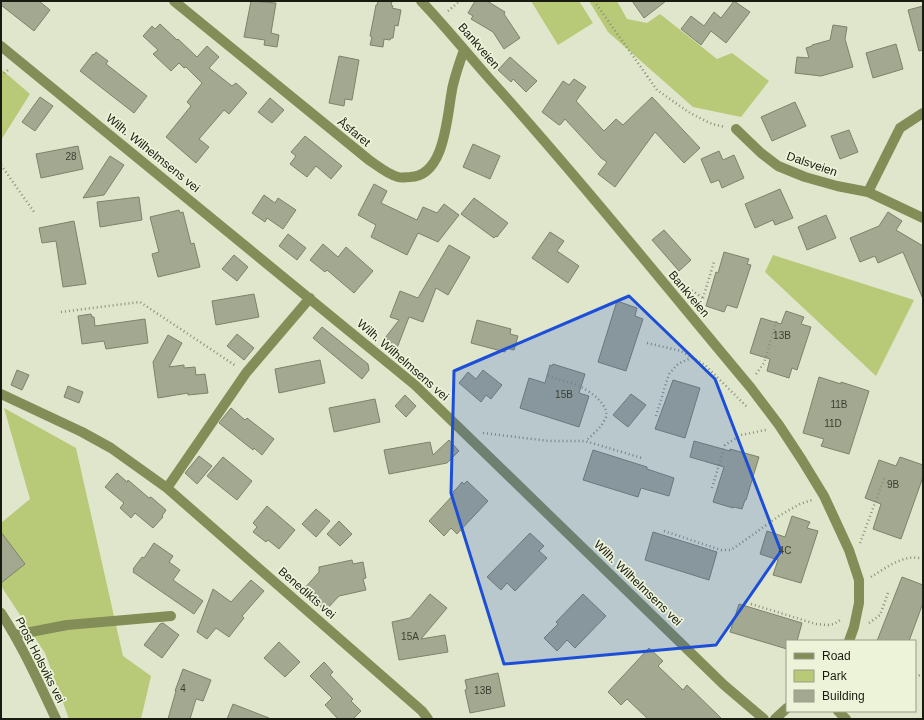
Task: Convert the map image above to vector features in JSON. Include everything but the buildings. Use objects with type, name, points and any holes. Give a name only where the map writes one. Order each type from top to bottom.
[{"type":"street","name":"Åsfaret","points":[[174,1],[369,160],[386,172],[399,177],[414,177],[425,172],[434,162],[441,147],[453,84],[464,50]]},
{"type":"street","name":"Bankveien","points":[[421,1],[439,19],[464,50],[514,106],[691,316],[779,425],[824,496],[849,550],[859,580],[859,603],[854,627],[849,640]]},
{"type":"street","name":"Wilh. Wilhelmsens vei","points":[[1,46],[415,385],[724,685],[764,719]]},
{"type":"street","points":[[868,192],[900,128],[923,114]]},
{"type":"street","name":"Dalsveien","points":[[736,129],[761,153],[778,166],[805,177],[868,192],[923,218]]},
{"type":"street","points":[[167,488],[246,373],[310,298]]},
{"type":"street","name":"Benedikts vei","points":[[1,394],[82,432],[112,448],[167,488],[422,711],[428,719]]},
{"type":"street","name":"Prost Holsviks vei","points":[[1,613],[15,635],[56,719]]},
{"type":"street","points":[[15,635],[67,625],[171,616]]},
{"type":"street","points":[[775,719],[786,709]]},
{"type":"path","points":[[439,19],[460,1]]},
{"type":"path","points":[[594,1],[657,90],[690,114],[712,124],[736,129]]},
{"type":"path","points":[[1,165],[34,212]]},
{"type":"path","points":[[691,316],[703,298],[714,262]]},
{"type":"path","points":[[61,312],[140,302],[246,373]]},
{"type":"path","points":[[746,383],[757,373],[764,363],[777,320]]},
{"type":"path","points":[[647,343],[681,351],[706,365],[748,408]]},
{"type":"path","points":[[656,416],[669,374],[678,364],[693,357]]},
{"type":"path","points":[[548,376],[581,387],[592,394],[606,410],[606,416],[601,426],[585,441]]},
{"type":"path","points":[[712,488],[725,445],[741,435],[768,429],[763,424]]},
{"type":"path","points":[[469,437],[485,432],[549,441],[585,441],[642,458]]},
{"type":"path","points":[[849,550],[862,542],[885,476]]},
{"type":"path","points":[[664,531],[721,550],[730,550],[779,516],[800,504],[824,496]]},
{"type":"path","points":[[859,580],[871,577],[896,561],[909,558],[923,559]]},
{"type":"path","points":[[854,627],[865,625],[880,615],[888,593]]},
{"type":"path","points":[[751,604],[816,624],[834,624],[844,617],[857,615]]},
{"type":"highlighted area","points":[[629,296],[715,379],[781,551],[716,645],[504,664],[451,493],[454,371]]},
{"type":"green space","points":[[531,1],[579,1],[593,23],[558,45]]},
{"type":"green space","points":[[589,1],[617,1],[627,19],[647,23],[660,14],[717,59],[732,53],[769,81],[741,117],[693,107],[608,32]]},
{"type":"green space","points":[[1,69],[30,94],[1,140]]},
{"type":"green space","points":[[773,255],[914,300],[876,376],[765,272]]},
{"type":"green space","points":[[4,408],[76,448],[123,656],[151,676],[141,719],[69,719],[45,653],[1,586],[1,523],[30,499]]}]
